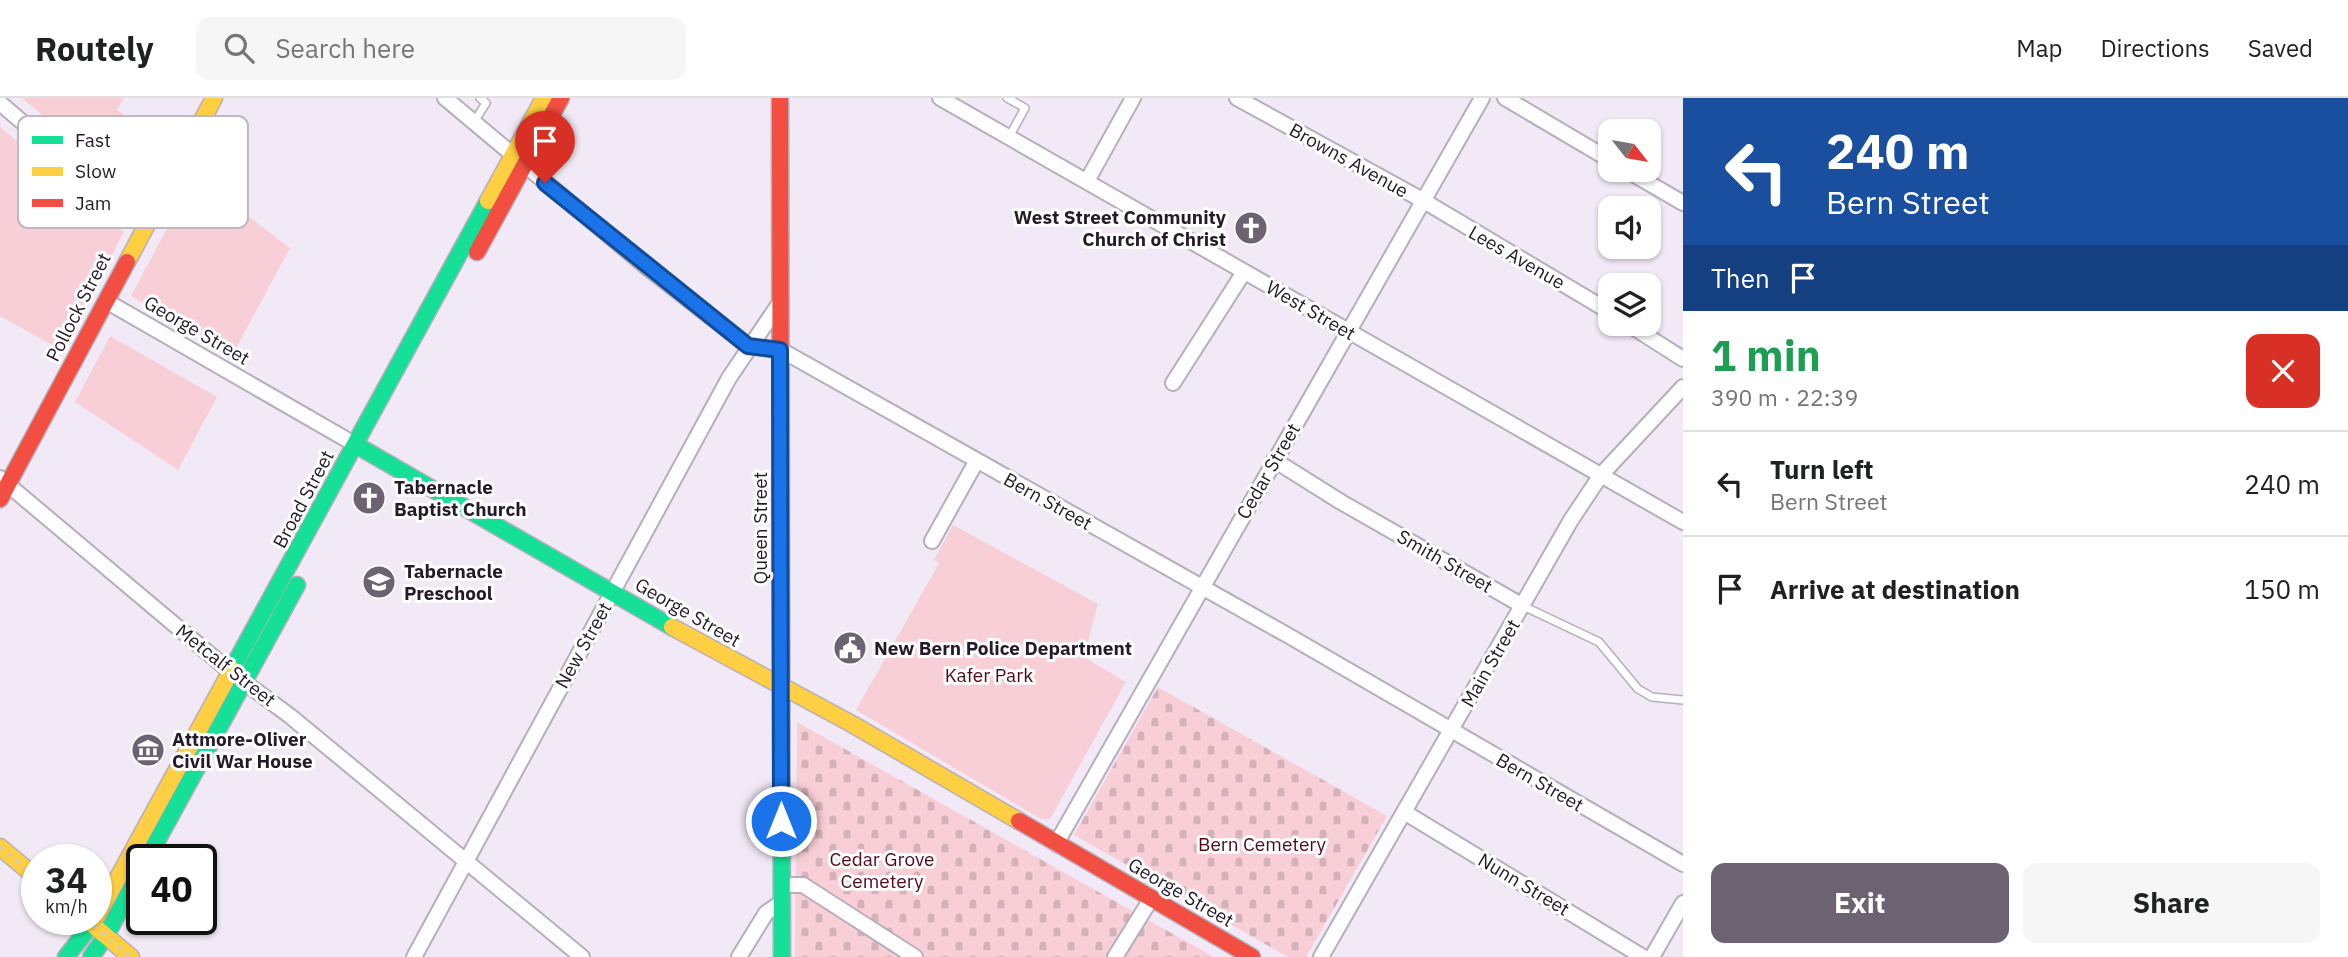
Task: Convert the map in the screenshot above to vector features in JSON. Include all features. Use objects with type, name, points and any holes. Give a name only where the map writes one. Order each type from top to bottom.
[{"type":"street","name":"Pollock Street","points":[[204,116],[214,98]]},
{"type":"street","points":[[445,98],[748,346]]},
{"type":"street","name":"Broad Street","points":[[519,161],[544,98]]},
{"type":"street","name":"Broad Street","points":[[150,844],[519,161],[561,98]]},
{"type":"street","name":"Queen Street","points":[[780,98],[782,957]]},
{"type":"street","name":"West Street","points":[[940,98],[1683,522]]},
{"type":"street","points":[[1087,181],[1133,98]]},
{"type":"street","name":"Browns Avenue","points":[[1237,98],[1424,201]]},
{"type":"street","name":"Cedar Street","points":[[1056,844],[1482,98]]},
{"type":"street","points":[[1505,98],[1598,153]]},
{"type":"street","points":[[0,103],[18,118]]},
{"type":"street","points":[[1647,182],[1683,203]]},
{"type":"street","name":"Lees Avenue","points":[[1424,201],[1598,305]]},
{"type":"street","name":"Pollock Street","points":[[3,487],[106,301],[143,228]]},
{"type":"street","points":[[1173,383],[1244,272]]},
{"type":"street","name":"George Street","points":[[106,301],[611,593],[720,655],[781,685],[1252,957]]},
{"type":"street","name":"New Street","points":[[414,957],[748,346],[781,301]]},
{"type":"street","points":[[1647,336],[1683,359]]},
{"type":"street","name":"Bern Street","points":[[748,346],[780,350],[1201,587],[1683,864]]},
{"type":"street","name":"Main Street","points":[[1321,957],[1571,520],[1601,475],[1683,387]]},
{"type":"street","name":"Smith Street","points":[[1274,460],[1341,502],[1523,606]]},
{"type":"street","points":[[932,541],[976,462]]},
{"type":"street","name":"Metcalf Street","points":[[3,487],[468,860],[582,957]]},
{"type":"street","name":"Nunn Street","points":[[1404,812],[1643,957]]},
{"type":"street","points":[[0,848],[21,865]]},
{"type":"street","name":"Broad Street","points":[[112,897],[126,879]]},
{"type":"street","points":[[793,885],[803,885],[915,957]]},
{"type":"street","name":"Broad Street","points":[[90,957],[106,936],[126,892]]},
{"type":"street","points":[[1115,957],[1151,899]]},
{"type":"street","points":[[739,957],[766,913],[782,902]]},
{"type":"street","points":[[1652,957],[1683,903]]},
{"type":"street","name":"Broad Street","points":[[66,957],[82,935]]},
{"type":"street","points":[[75,957],[91,935]]},
{"type":"street","points":[[106,936],[131,957]]},
{"type":"lane","points":[[474,122],[486,103],[480,98]]},
{"type":"lane","points":[[1007,98],[1025,108],[1009,137]]},
{"type":"lane","name":"Smith Street","points":[[1523,606],[1599,642],[1638,689],[1652,697],[1683,700]]},
{"type":"green space","points":[[22,98],[124,98],[117,110],[126,116],[43,116]]},
{"type":"green space","points":[[0,127],[18,142],[18,228],[119,228],[124,232],[61,350],[0,316]]},
{"type":"green space","points":[[248,216],[290,248],[233,354],[131,296],[167,228],[248,228]]},
{"type":"green space","points":[[110,336],[217,397],[178,470],[75,402]]},
{"type":"green space","name":"Kafer Park","points":[[953,525],[1098,604],[1084,657],[1126,682],[1050,819],[1041,819],[856,710],[939,563],[934,560]]},
{"type":"green space","name":"Bern Cemetery","points":[[1158,687],[1387,816],[1306,957],[1288,957],[1074,835]]},
{"type":"green space","name":"Cedar Grove Cemetery","points":[[797,722],[1214,957],[795,957]]},
{"type":"railway","points":[[0,847],[21,865]]},
{"type":"railway","points":[[105,935],[131,957]]},
{"type":"traffic: fast","points":[[232,669],[488,201]]},
{"type":"traffic: fast","points":[[356,445],[672,627]]},
{"type":"traffic: fast","points":[[155,844],[297,585]]},
{"type":"traffic: fast","points":[[781,608],[782,957]]},
{"type":"traffic: fast","points":[[91,957],[106,936],[126,898]]},
{"type":"traffic: fast","points":[[66,957],[83,935]]},
{"type":"traffic: slow","points":[[204,116],[214,98]]},
{"type":"traffic: slow","points":[[488,201],[544,98]]},
{"type":"traffic: slow","points":[[127,262],[145,228]]},
{"type":"traffic: slow","points":[[672,627],[852,724],[1019,821]]},
{"type":"traffic: slow","points":[[112,889],[232,669]]},
{"type":"traffic: slow","points":[[0,847],[21,865]]},
{"type":"traffic: slow","points":[[105,935],[131,957]]},
{"type":"traffic: jam","points":[[477,252],[561,98]]},
{"type":"traffic: jam","points":[[780,98],[781,608]]},
{"type":"traffic: jam","points":[[0,499],[127,262]]},
{"type":"traffic: jam","points":[[1019,821],[1252,957]]},
{"type":"place","name":"West Street Community Church of Christ","points":[[1251,228]]},
{"type":"place","name":"Tabernacle Baptist Church","points":[[369,498]]},
{"type":"place","name":"Tabernacle Preschool","points":[[379,582]]},
{"type":"place","name":"New Bern Police Department","points":[[850,648]]},
{"type":"place","name":"Attmore-Oliver Civil War House","points":[[148,750]]},
{"type":"route","points":[[545,183],[748,346],[780,350],[781,821]]}]
